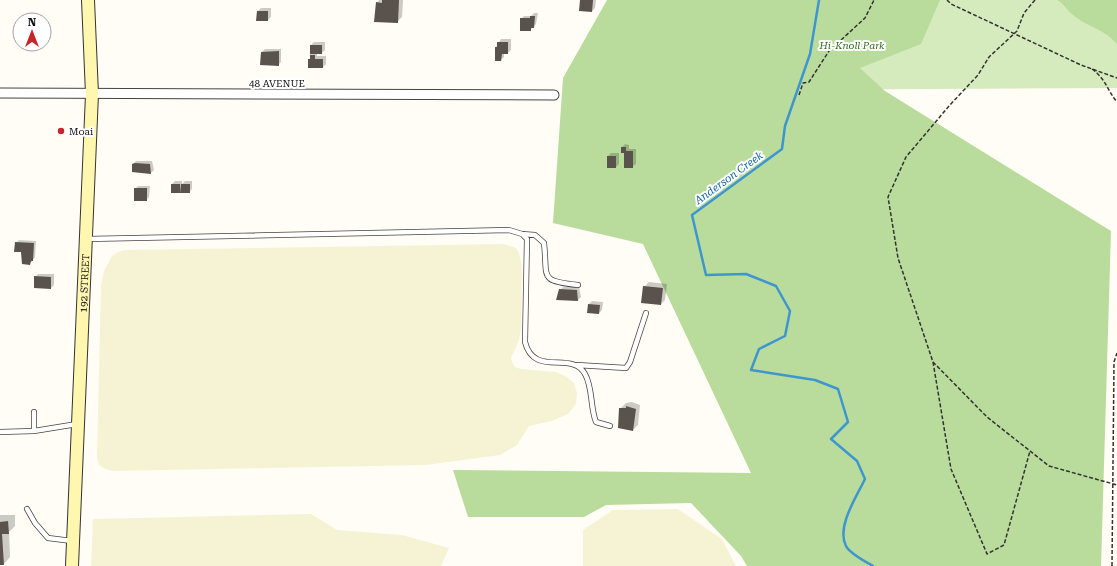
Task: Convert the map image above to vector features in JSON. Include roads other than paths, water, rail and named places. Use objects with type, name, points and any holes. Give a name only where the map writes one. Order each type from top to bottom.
[{"type":"main road","name":"192 STREET","points":[[72,566],[92,94],[88,0]]},
{"type":"street","name":"48 AVENUE","points":[[0,93],[554,95]]},
{"type":"lane","points":[[87,239],[509,230],[522,234],[535,235],[544,243],[546,272],[549,279],[556,283],[578,285]]},
{"type":"lane","points":[[522,234],[527,239],[525,342],[528,352],[538,361],[626,368],[630,362],[646,313]]},
{"type":"lane","points":[[577,365],[585,374],[592,412],[596,422],[610,426]]},
{"type":"lane","points":[[34,412],[34,430]]},
{"type":"lane","points":[[0,432],[34,430],[78,424]]},
{"type":"lane","points":[[27,509],[35,523],[48,538],[73,541]]},
{"type":"waterway","name":"Anderson Creek","points":[[819,0],[810,54],[785,126],[782,149],[692,215],[706,275],[746,274],[776,286],[790,311],[785,336],[759,349],[751,370],[815,380],[838,389],[848,422],[831,439],[857,461],[865,479],[849,512],[844,530],[844,538],[846,546],[850,552],[873,566]]},
{"type":"place","name":"Moai","points":[[61,131]]},
{"type":"park label","name":"Hi-Knoll Park","points":[[852,45]]}]
